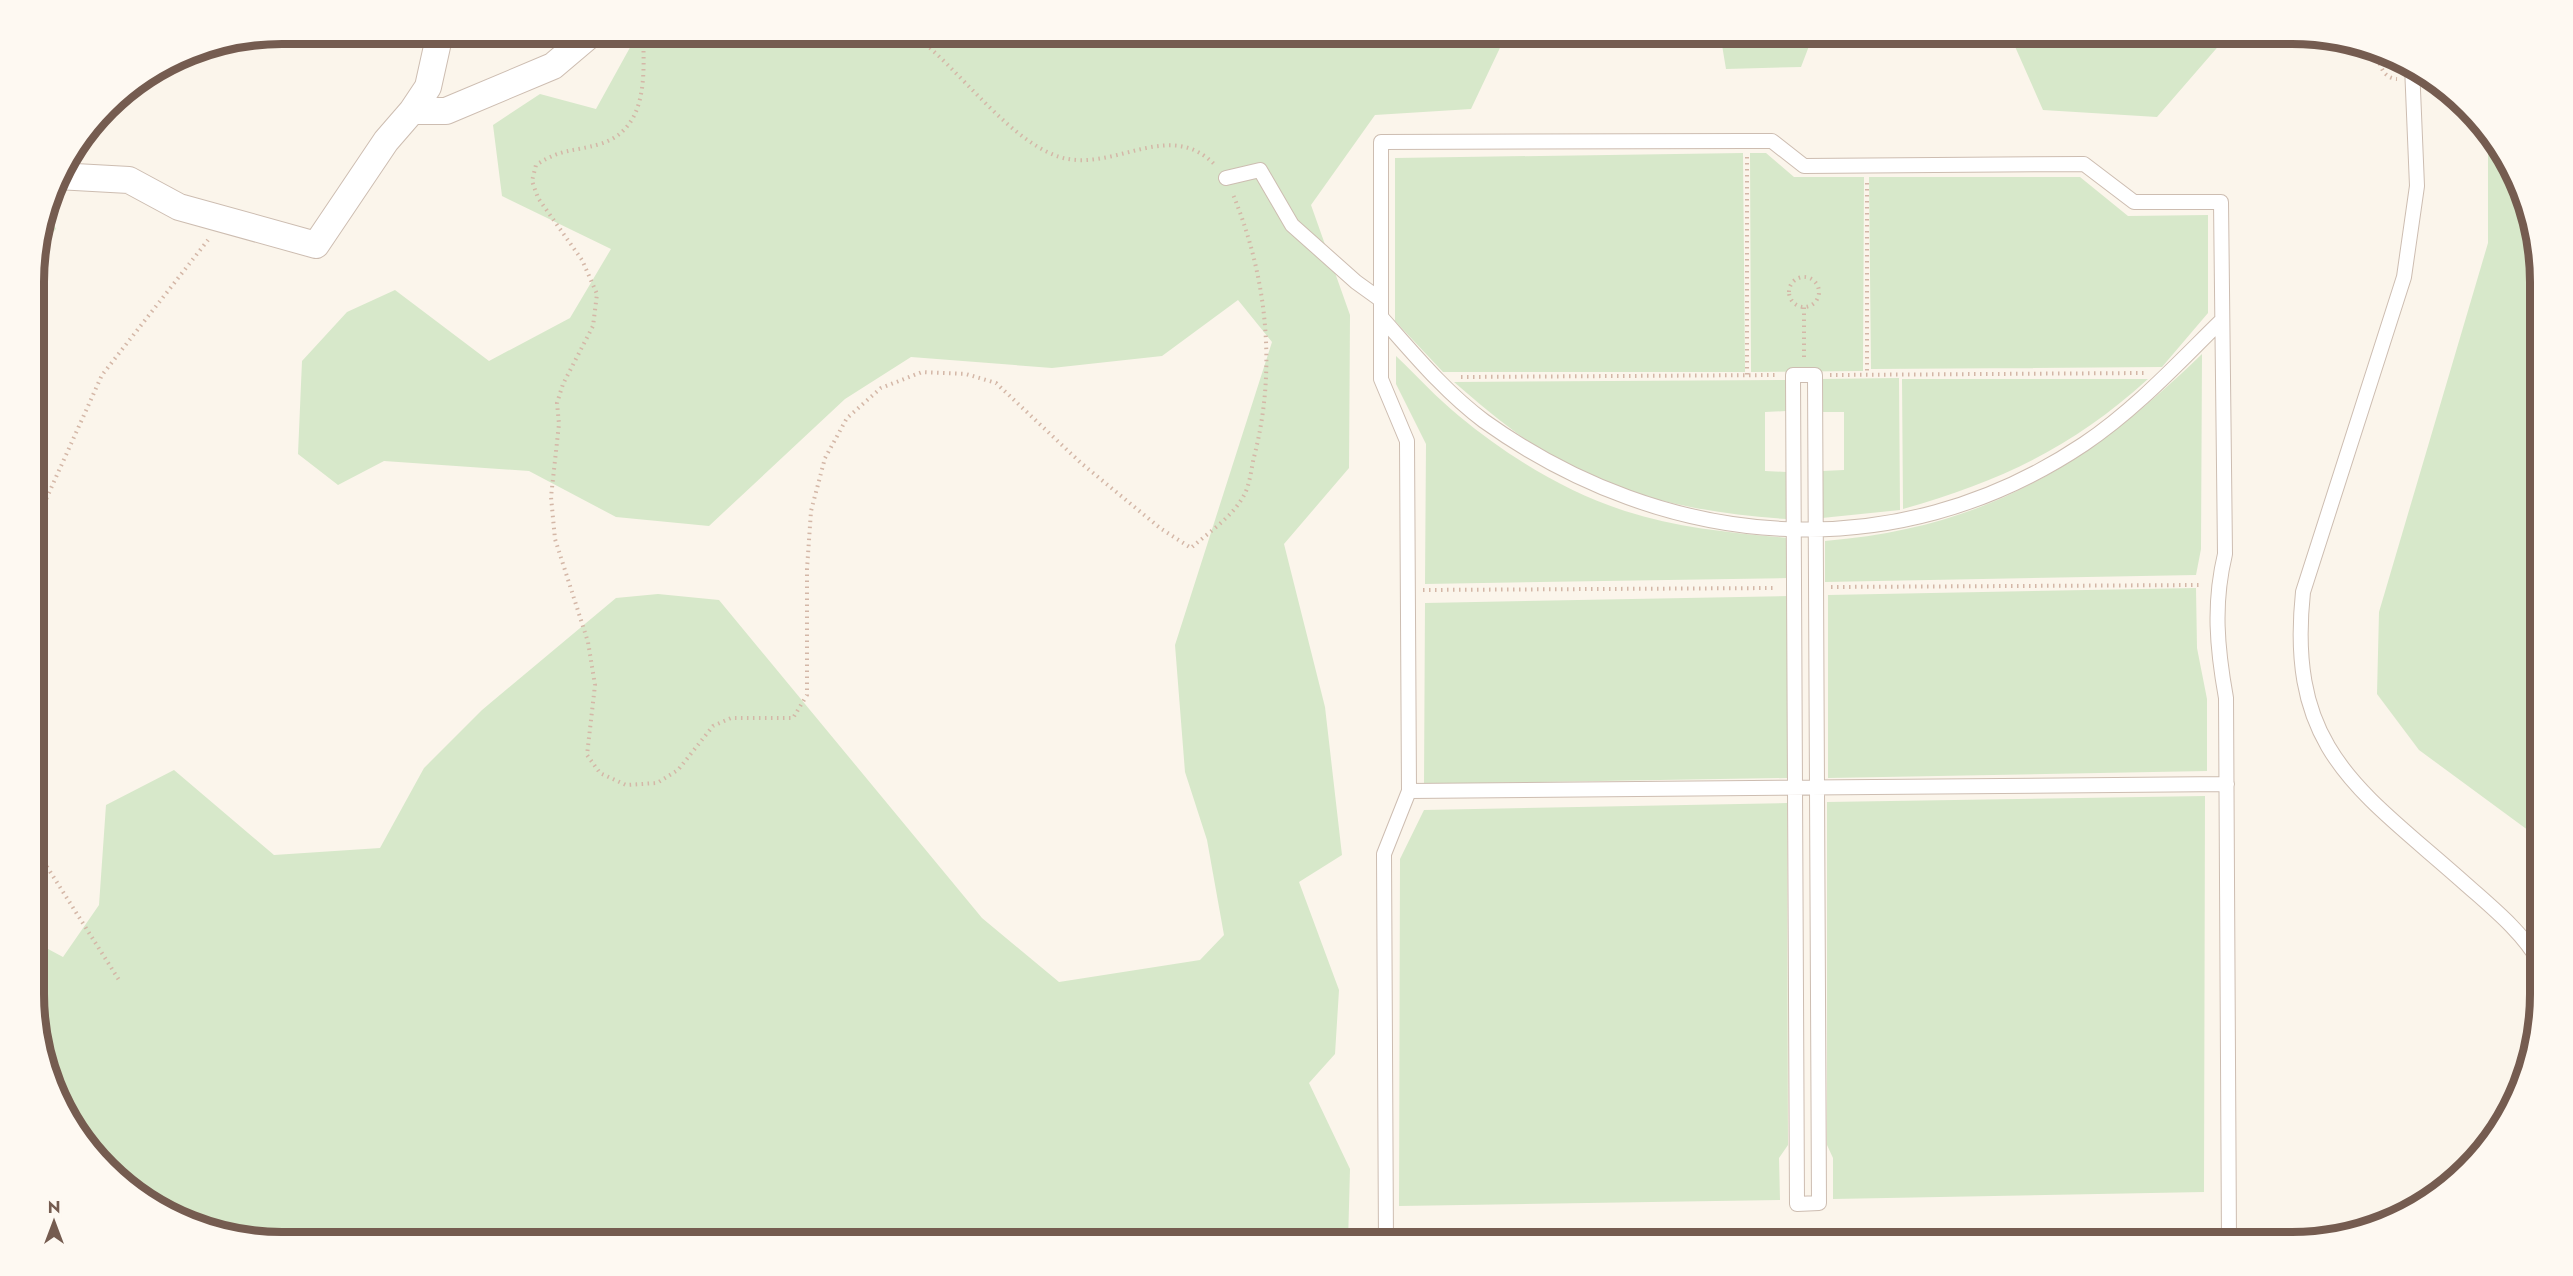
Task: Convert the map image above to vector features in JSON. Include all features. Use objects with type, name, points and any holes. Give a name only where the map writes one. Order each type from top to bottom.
[{"type":"street","points":[[68,177],[129,180],[179,207],[315,245],[386,141],[412,111],[428,87],[438,44]]},
{"type":"street","points":[[412,111],[446,111],[553,66],[579,44]]},
{"type":"lane","points":[[2412,76],[2417,186],[2414,220],[2396,305],[2303,592],[2300,626],[2303,679],[2310,713],[2328,750],[2352,782],[2504,917],[2530,947]]},
{"type":"lane","points":[[1386,1232],[1384,854],[1409,790],[1407,441],[1381,379],[1381,142],[1747,141],[1772,141],[1804,166],[2084,164],[2134,202],[2222,202],[2225,554],[2217,585],[2216,618],[2218,653],[2226,698],[2229,1232]]},
{"type":"lane","points":[[1226,178],[1260,170],[1292,225],[1356,282],[1381,300]]},
{"type":"lane","points":[[1381,317],[1436,378],[1482,419],[1573,476],[1633,501],[1687,517],[1744,526],[1794,530],[1865,526],[1923,515],[1978,497],[2031,475],[2084,444],[2132,408],[2222,320]]},
{"type":"lane","points":[[1804,375],[1816,530],[1819,1203],[1797,1204],[1794,530],[1804,375]]},
{"type":"lane","points":[[1409,790],[2227,784]]},
{"type":"path","points":[[643,44],[645,79],[637,111],[621,133],[602,143],[555,153],[536,165],[531,181],[538,198],[582,260],[597,294],[593,326],[557,403],[559,424],[551,497],[555,539],[588,642],[595,685],[587,755],[600,773],[626,785],[657,783],[678,770],[713,726],[731,718],[793,718],[807,695],[807,569],[811,511],[825,458],[847,418],[881,388],[922,372],[966,374],[996,383],[1081,464],[1160,528],[1191,548],[1226,519],[1245,495],[1257,446],[1267,368],[1264,304],[1243,218],[1226,178],[1195,148],[1180,144],[1158,145],[1087,161],[1047,152],[1011,125],[924,44]]},
{"type":"path","points":[[2379,60],[2382,71]]},
{"type":"path","points":[[1747,141],[1748,375]]},
{"type":"path","points":[[1867,166],[1867,375]]},
{"type":"path","points":[[44,504],[102,375],[204,247],[222,219]]},
{"type":"path","points":[[1804,276],[1814,280],[1819,289],[1814,304],[1804,307],[1794,304],[1788,294],[1790,284],[1804,276]]},
{"type":"path","points":[[1804,307],[1804,375]]},
{"type":"path","points":[[1436,378],[2169,373]]},
{"type":"path","points":[[44,862],[118,980]]},
{"type":"green space","points":[[632,44],[1502,44],[1471,109],[1375,115],[1311,205],[1350,315],[1349,468],[1284,544],[1325,707],[1342,855],[1299,882],[1339,990],[1335,1054],[1309,1083],[1350,1169],[1348,1232],[266,1232],[235,1228],[205,1220],[162,1201],[113,1163],[75,1114],[56,1071],[48,1041],[44,1010],[44,947],[63,957],[99,905],[106,805],[174,770],[274,855],[380,848],[424,768],[482,710],[616,598],[658,594],[719,600],[982,918],[1059,982],[1200,960],[1224,935],[1207,840],[1185,772],[1175,645],[1272,342],[1238,300],[1162,356],[1052,368],[911,357],[845,399],[709,526],[616,517],[529,471],[384,461],[338,485],[298,454],[302,361],[347,312],[395,290],[489,361],[570,318],[611,249],[502,196],[493,125],[540,94],[596,109]]},
{"type":"green space","points":[[1722,44],[1810,44],[1801,67],[1726,69]]},
{"type":"green space","points":[[2014,44],[2220,44],[2157,117],[2043,110]]},
{"type":"green space","points":[[2488,148],[2498,162],[2517,205],[2525,235],[2530,281],[2530,832],[2419,750],[2377,694],[2379,612],[2488,243]]},
{"type":"green space","points":[[1743,153],[1745,372],[1443,372],[1395,321],[1395,158]]},
{"type":"green space","points":[[1750,153],[1766,153],[1794,177],[1864,177],[1863,371],[1751,372]]},
{"type":"green space","points":[[1869,177],[2080,177],[2128,216],[2208,215],[2208,313],[2162,367],[1871,369]]},
{"type":"green space","points":[[52,221],[56,229],[48,238]]},
{"type":"green space","points":[[2202,354],[2201,549],[2196,575],[1825,582],[1825,541],[1883,533],[1936,521],[1986,505],[2032,484],[2118,428]]},
{"type":"green space","points":[[1396,356],[1443,402],[1477,431],[1517,459],[1581,494],[1625,511],[1665,522],[1726,532],[1788,538],[1788,578],[1425,584],[1426,444],[1396,384]]},
{"type":"green space","points":[[1899,378],[1900,510],[1822,518],[1822,471],[1844,470],[1844,412],[1819,412],[1819,379]]},
{"type":"green space","points":[[1902,379],[2148,379],[2091,424],[2034,459],[1972,487],[1903,509]]},
{"type":"green space","points":[[1786,380],[1786,411],[1765,412],[1765,471],[1786,472],[1786,519],[1692,507],[1631,492],[1602,481],[1573,468],[1533,444],[1498,419],[1454,382]]},
{"type":"green space","points":[[2196,588],[2197,648],[2207,699],[2207,771],[1828,778],[1828,595]]},
{"type":"green space","points":[[1788,596],[1787,778],[1424,784],[1425,603]]},
{"type":"green space","points":[[2205,796],[2204,1192],[1833,1199],[1833,1158],[1827,1145],[1827,802]]},
{"type":"green space","points":[[1787,803],[1788,1145],[1779,1158],[1780,1200],[1399,1206],[1400,859],[1424,810]]}]
